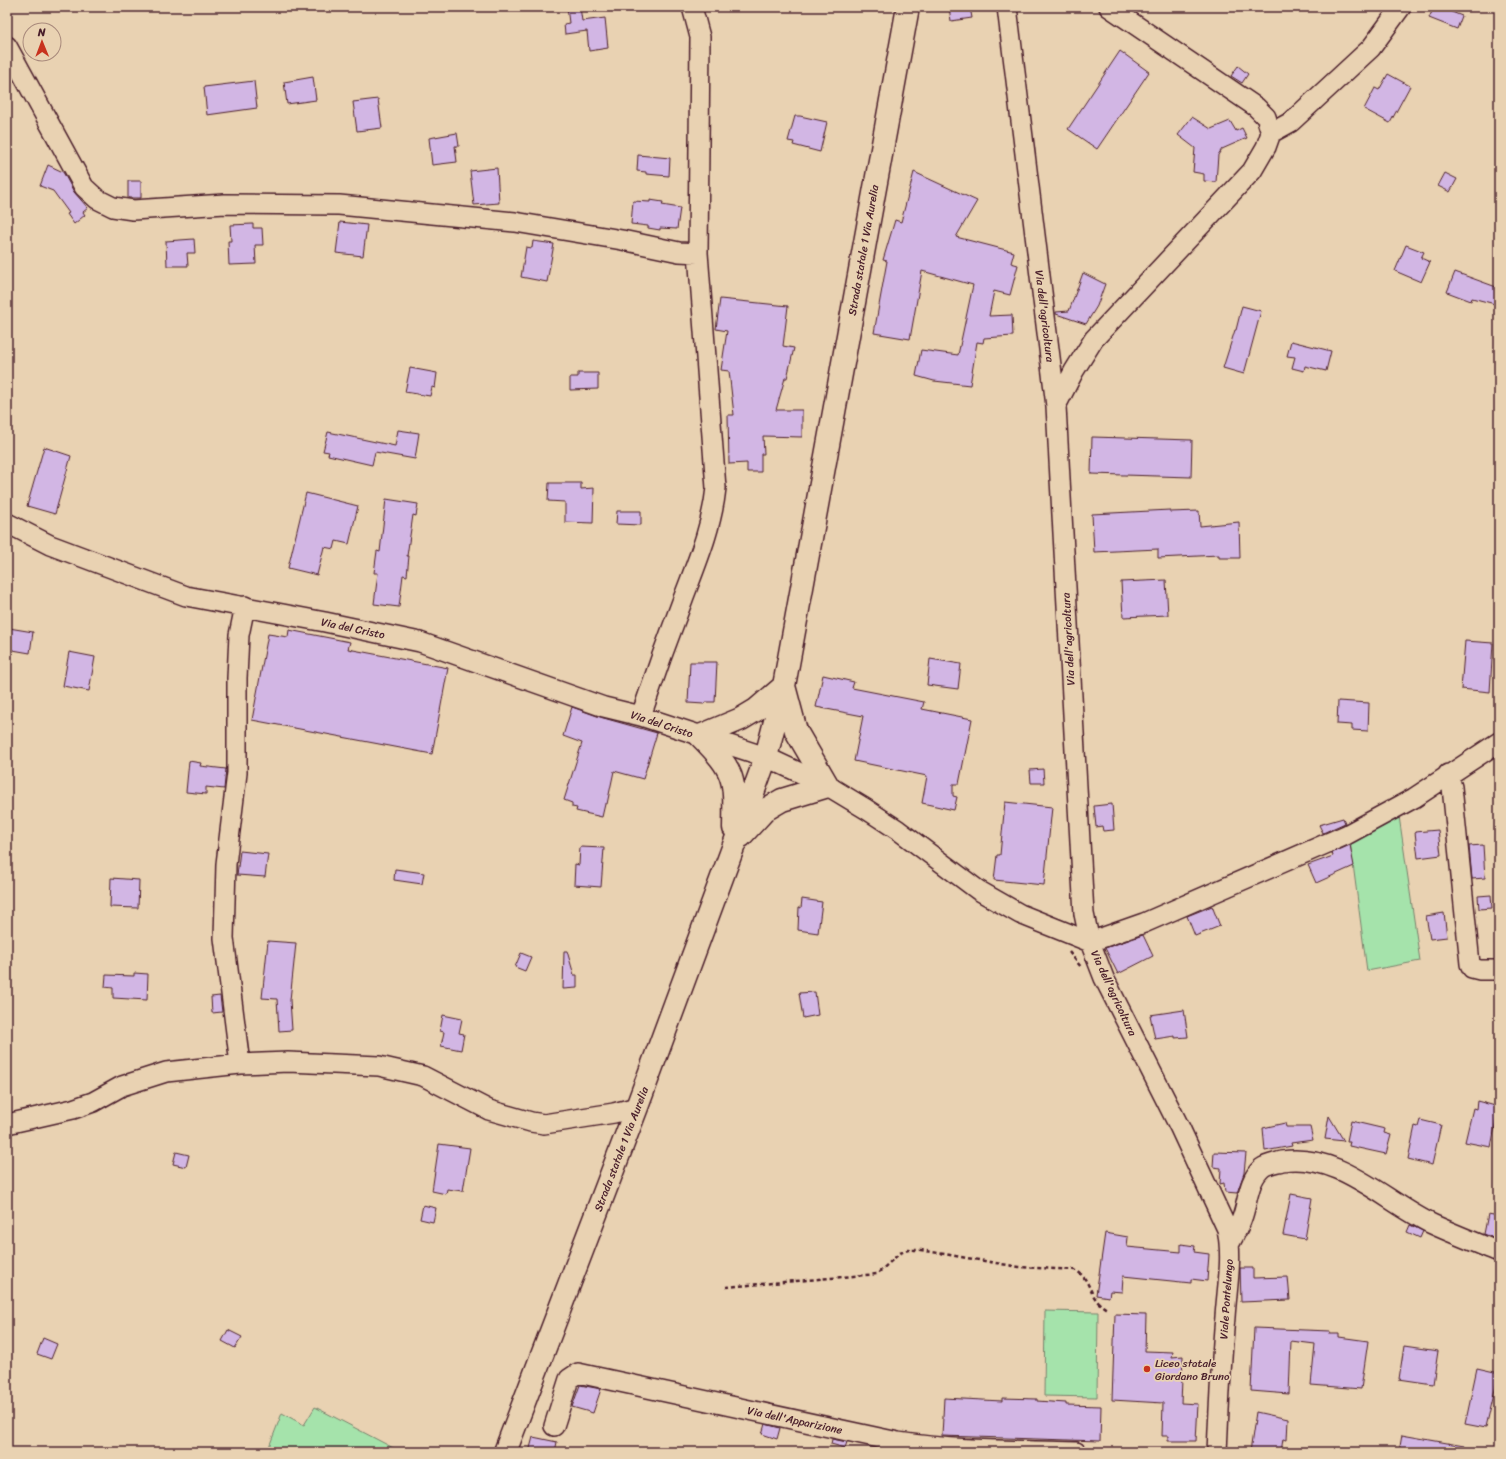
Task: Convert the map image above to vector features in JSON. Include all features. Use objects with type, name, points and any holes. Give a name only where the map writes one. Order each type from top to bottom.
[{"type":"main road","name":"Strada statale 1 Via Aurelia","points":[[505,1452],[637,1107],[766,757],[784,686],[908,7]]},
{"type":"main road","points":[[784,686],[796,731],[828,786],[782,800],[765,810],[734,845],[735,789],[732,778],[719,755],[700,736],[741,719],[756,710],[784,686]]},
{"type":"street","points":[[641,716],[707,535],[714,510],[716,488],[698,253],[700,37],[692,7]]},
{"type":"street","name":"Via dell'agricoltura","points":[[1007,7],[1056,406],[1084,914],[1090,942],[1104,978],[1224,1218],[1230,1242]]},
{"type":"street","points":[[1109,7],[1256,107],[1266,117],[1272,133]]},
{"type":"street","points":[[1056,406],[1074,371],[1094,339],[1252,171],[1266,147],[1272,133],[1291,122],[1366,53],[1401,7]]},
{"type":"street","points":[[7,46],[84,187],[96,199],[114,208],[133,210],[225,204],[339,205],[515,222],[622,240],[679,252],[698,253]]},
{"type":"street","name":"Via del Cristo","points":[[7,523],[50,545],[186,596],[245,606],[420,642],[604,707],[641,716],[766,757],[828,786],[898,830],[978,890],[1020,914],[1090,942]]},
{"type":"street","points":[[240,1064],[224,938],[226,864],[237,773],[237,670],[239,635],[245,606]]},
{"type":"street","points":[[1090,942],[1144,924],[1346,835],[1392,810],[1499,742]]},
{"type":"street","points":[[1448,774],[1452,787],[1470,964],[1472,968],[1480,970],[1499,970]]},
{"type":"street","points":[[7,1124],[73,1109],[93,1102],[122,1086],[143,1078],[166,1072],[240,1064],[310,1062],[379,1066],[423,1076],[489,1110],[530,1122],[544,1124],[614,1114],[637,1107]]},
{"type":"street","points":[[1230,1242],[1242,1219],[1252,1182],[1256,1175],[1263,1168],[1272,1163],[1292,1160],[1323,1164],[1345,1172],[1431,1224],[1499,1252]]},
{"type":"street","name":"Viale Pontelungo","points":[[1217,1452],[1230,1242]]},
{"type":"street","name":"Via dell'Apparizione","points":[[554,1426],[569,1379],[578,1372],[921,1446],[1076,1452]]},
{"type":"path","points":[[726,1288],[877,1274],[900,1253],[908,1250],[922,1250],[1019,1267],[1075,1270],[1083,1274],[1097,1304],[1107,1309]]},
{"type":"green space","points":[[1399,816],[1420,961],[1367,971],[1350,841]]},
{"type":"green space","points":[[1045,1311],[1098,1312],[1097,1397],[1044,1396]]},
{"type":"green space","points":[[315,1407],[401,1452],[267,1452],[282,1413],[304,1425]]},
{"type":"building","points":[[567,7],[580,7],[582,21],[605,18],[608,48],[589,51],[587,31],[565,34],[564,24],[569,23]]},
{"type":"building","points":[[949,7],[970,7],[972,18],[951,21]]},
{"type":"building","points":[[1434,7],[1439,7],[1462,16],[1457,29],[1429,18]]},
{"type":"building","points":[[1120,51],[1149,72],[1097,149],[1068,129]]},
{"type":"building","points":[[1238,66],[1248,74],[1242,83],[1231,76]]},
{"type":"building","points":[[1388,74],[1410,86],[1390,123],[1364,109],[1375,88],[1379,90]]},
{"type":"building","points":[[313,77],[316,100],[287,104],[284,82]]},
{"type":"building","points":[[254,81],[257,108],[207,115],[204,87]]},
{"type":"building","points":[[378,99],[382,128],[357,131],[353,102]]},
{"type":"building","points":[[795,116],[827,122],[820,152],[793,145],[794,142],[788,141]]},
{"type":"building","points":[[1192,117],[1211,129],[1230,121],[1236,131],[1242,128],[1247,138],[1222,149],[1218,155],[1216,182],[1204,181],[1204,174],[1193,172],[1195,148],[1178,135]]},
{"type":"building","points":[[457,133],[459,146],[455,146],[457,162],[432,165],[429,138]]},
{"type":"building","points":[[638,155],[670,158],[669,176],[646,174],[646,172],[637,171]]},
{"type":"building","points":[[48,165],[63,172],[74,192],[88,208],[83,212],[85,215],[74,224],[67,214],[69,213],[53,191],[40,186]]},
{"type":"building","points":[[497,168],[499,203],[474,205],[470,171]]},
{"type":"building","points":[[914,172],[977,201],[956,237],[1014,252],[1011,263],[1018,265],[1010,295],[994,291],[989,316],[1012,315],[1013,336],[984,338],[983,343],[977,342],[970,385],[934,381],[916,376],[921,350],[958,355],[973,285],[922,271],[910,339],[874,333],[887,261],[883,260],[895,220],[901,222]]},
{"type":"building","points":[[1445,173],[1457,179],[1450,192],[1438,186]]},
{"type":"building","points":[[128,181],[141,181],[141,198],[128,198]]},
{"type":"building","points":[[650,200],[663,202],[662,205],[680,208],[677,229],[660,228],[660,230],[648,228],[648,226],[631,224],[633,201],[650,202]]},
{"type":"building","points":[[340,222],[367,225],[363,256],[336,253]]},
{"type":"building","points":[[253,224],[253,228],[262,228],[263,245],[255,245],[256,264],[229,265],[228,241],[231,241],[230,225]]},
{"type":"building","points":[[194,239],[195,253],[187,253],[188,266],[167,266],[166,241]]},
{"type":"building","points":[[533,241],[554,244],[547,282],[521,277],[526,247],[532,248]]},
{"type":"building","points":[[1406,245],[1424,252],[1421,258],[1430,262],[1421,282],[1395,271]]},
{"type":"building","points":[[1455,272],[1499,288],[1499,305],[1472,298],[1471,301],[1447,292]]},
{"type":"building","points":[[1083,273],[1105,284],[1097,306],[1086,324],[1056,314],[1056,312],[1069,311]]},
{"type":"building","points":[[720,299],[788,306],[783,346],[794,348],[787,378],[785,378],[776,410],[802,410],[802,437],[763,436],[764,454],[761,454],[761,472],[747,472],[747,463],[729,464],[728,415],[734,415],[729,371],[721,370],[727,331],[716,329]]},
{"type":"building","points":[[1242,306],[1261,311],[1244,374],[1223,368],[1236,330]]},
{"type":"building","points":[[1291,341],[1331,351],[1326,371],[1305,366],[1304,371],[1292,368],[1295,357],[1287,356]]},
{"type":"building","points":[[410,368],[437,373],[435,388],[432,387],[430,396],[405,392]]},
{"type":"building","points":[[578,373],[598,373],[598,389],[570,390],[570,377],[578,377]]},
{"type":"building","points":[[398,430],[419,433],[415,459],[375,452],[372,465],[328,455],[329,452],[323,451],[328,432],[395,446]]},
{"type":"building","points":[[1092,437],[1192,440],[1191,477],[1091,474]]},
{"type":"building","points":[[44,447],[71,456],[55,514],[27,506]]},
{"type":"building","points":[[549,483],[581,483],[581,489],[594,488],[593,523],[565,522],[565,502],[548,501]]},
{"type":"building","points":[[306,493],[358,506],[349,544],[336,541],[334,549],[324,547],[317,575],[288,568]]},
{"type":"building","points":[[386,499],[418,504],[416,516],[413,515],[407,556],[409,556],[407,576],[403,575],[399,607],[374,604],[378,573],[374,573],[377,551],[380,552]]},
{"type":"building","points":[[1170,510],[1170,512],[1199,511],[1200,526],[1239,522],[1240,558],[1219,558],[1219,555],[1158,558],[1158,549],[1094,552],[1092,514]]},
{"type":"building","points":[[617,511],[641,511],[641,525],[616,524]]},
{"type":"building","points":[[1166,580],[1168,615],[1123,617],[1121,582]]},
{"type":"building","points":[[9,628],[33,632],[30,653],[7,649]]},
{"type":"building","points":[[289,630],[350,642],[348,649],[448,668],[432,754],[252,720],[268,634],[288,637]]},
{"type":"building","points":[[1465,641],[1493,643],[1490,692],[1461,689]]},
{"type":"building","points":[[69,652],[95,657],[89,691],[63,686]]},
{"type":"building","points":[[930,659],[961,664],[958,689],[927,685]]},
{"type":"building","points":[[690,662],[717,662],[715,702],[705,702],[704,704],[688,703]]},
{"type":"building","points":[[823,675],[854,682],[852,688],[924,702],[922,709],[972,719],[959,784],[953,784],[953,796],[957,797],[954,810],[922,803],[927,776],[854,761],[863,716],[816,707]]},
{"type":"building","points":[[1338,701],[1369,703],[1368,731],[1352,730],[1352,725],[1337,724]]},
{"type":"building","points":[[572,707],[600,717],[657,733],[643,779],[614,771],[607,804],[605,804],[602,817],[576,811],[577,808],[572,807],[572,803],[564,800],[582,743],[563,736]]},
{"type":"building","points":[[189,761],[201,763],[200,766],[226,769],[224,789],[206,787],[206,794],[186,792]]},
{"type":"building","points":[[1043,769],[1044,783],[1031,783],[1030,770]]},
{"type":"building","points":[[1005,802],[1052,807],[1044,885],[994,880],[997,855],[1000,855]]},
{"type":"building","points":[[1112,804],[1114,830],[1103,831],[1102,826],[1096,827],[1094,806]]},
{"type":"building","points":[[1343,818],[1345,823],[1323,833],[1319,825]]},
{"type":"building","points":[[1438,830],[1441,855],[1418,858],[1415,832]]},
{"type":"building","points":[[1350,845],[1354,866],[1316,883],[1308,865],[1333,856],[1332,853]]},
{"type":"building","points":[[1483,845],[1485,878],[1472,879],[1469,846]]},
{"type":"building","points":[[580,847],[604,848],[601,887],[574,885],[575,864],[579,865]]},
{"type":"building","points":[[240,851],[268,854],[265,877],[237,875]]},
{"type":"building","points":[[395,869],[424,873],[422,884],[394,880]]},
{"type":"building","points":[[111,878],[139,880],[138,908],[110,907]]},
{"type":"building","points":[[1491,895],[1492,908],[1479,909],[1478,896]]},
{"type":"building","points":[[802,899],[822,902],[818,933],[798,930],[799,907],[801,908]]},
{"type":"building","points":[[1212,906],[1220,926],[1195,936],[1187,916]]},
{"type":"building","points":[[1444,913],[1447,937],[1430,939],[1426,916]]},
{"type":"building","points":[[1143,935],[1153,956],[1118,974],[1105,948]]},
{"type":"building","points":[[268,941],[296,943],[290,1000],[292,1030],[279,1031],[277,999],[262,998]]},
{"type":"building","points":[[564,951],[567,951],[574,975],[577,975],[577,988],[563,989]]},
{"type":"building","points":[[521,953],[531,957],[525,971],[515,967]]},
{"type":"building","points":[[134,973],[148,974],[147,1000],[113,998],[113,988],[105,987],[106,975],[134,976]]},
{"type":"building","points":[[815,992],[818,1015],[803,1018],[799,993]]},
{"type":"building","points":[[220,996],[222,1012],[212,1013],[211,997]]},
{"type":"building","points":[[1184,1010],[1188,1037],[1175,1038],[1175,1036],[1155,1039],[1150,1015]]},
{"type":"building","points":[[443,1015],[462,1019],[459,1033],[464,1034],[461,1050],[441,1046],[444,1032],[440,1031]]},
{"type":"building","points":[[1477,1101],[1499,1107],[1491,1147],[1465,1142],[1473,1108],[1476,1109]]},
{"type":"building","points":[[1329,1116],[1344,1141],[1325,1139]]},
{"type":"building","points":[[1420,1120],[1441,1125],[1432,1165],[1408,1159],[1415,1126],[1418,1127]]},
{"type":"building","points":[[1351,1121],[1385,1129],[1384,1133],[1391,1135],[1386,1154],[1349,1146],[1350,1141],[1347,1141]]},
{"type":"building","points":[[1285,1123],[1286,1127],[1310,1127],[1313,1140],[1291,1143],[1292,1146],[1265,1151],[1263,1128]]},
{"type":"building","points":[[439,1144],[470,1148],[463,1191],[447,1189],[446,1194],[432,1191]]},
{"type":"building","points":[[176,1152],[189,1155],[186,1167],[173,1164]]},
{"type":"building","points":[[1214,1152],[1246,1153],[1244,1173],[1237,1193],[1225,1192],[1224,1183],[1220,1184],[1221,1168],[1213,1167]]},
{"type":"building","points":[[1291,1194],[1312,1198],[1305,1239],[1283,1235]]},
{"type":"building","points":[[423,1205],[436,1208],[433,1222],[420,1219]]},
{"type":"building","points":[[1488,1214],[1499,1216],[1499,1240],[1484,1234]]},
{"type":"building","points":[[1410,1225],[1423,1231],[1420,1238],[1407,1232]]},
{"type":"building","points":[[1105,1233],[1128,1237],[1127,1247],[1181,1252],[1181,1244],[1195,1246],[1194,1252],[1209,1254],[1207,1281],[1191,1279],[1191,1283],[1123,1276],[1122,1292],[1110,1291],[1109,1297],[1096,1295]]},
{"type":"building","points":[[1240,1268],[1253,1268],[1253,1278],[1288,1277],[1290,1300],[1241,1302]]},
{"type":"building","points":[[1115,1314],[1146,1315],[1145,1351],[1173,1352],[1172,1357],[1183,1356],[1181,1403],[1198,1404],[1196,1441],[1168,1441],[1168,1436],[1162,1436],[1163,1403],[1112,1400]]},
{"type":"building","points":[[1254,1328],[1330,1331],[1329,1334],[1339,1334],[1339,1337],[1368,1341],[1361,1389],[1311,1385],[1315,1344],[1291,1341],[1289,1394],[1251,1391]]},
{"type":"building","points":[[228,1330],[242,1337],[235,1348],[222,1341]]},
{"type":"building","points":[[43,1338],[57,1344],[51,1359],[37,1354]]},
{"type":"building","points":[[1404,1346],[1438,1351],[1433,1384],[1399,1379]]},
{"type":"building","points":[[1477,1368],[1499,1373],[1486,1428],[1465,1424]]},
{"type":"building","points":[[580,1385],[601,1389],[593,1413],[572,1407]]},
{"type":"building","points":[[944,1398],[1002,1401],[1002,1398],[1037,1399],[1037,1401],[1066,1403],[1066,1405],[1101,1406],[1100,1441],[942,1436]]},
{"type":"building","points":[[1256,1412],[1288,1419],[1287,1440],[1283,1439],[1281,1452],[1250,1452]]},
{"type":"building","points":[[765,1424],[780,1428],[777,1439],[762,1434]]},
{"type":"building","points":[[1402,1435],[1464,1446],[1464,1452],[1399,1452]]},
{"type":"building","points":[[533,1437],[557,1442],[555,1452],[529,1452]]},
{"type":"building","points":[[832,1439],[847,1442],[845,1448],[831,1444]]},
{"type":"place","name":"Liceo statale Giordano Bruno","points":[[1147,1369]]}]
